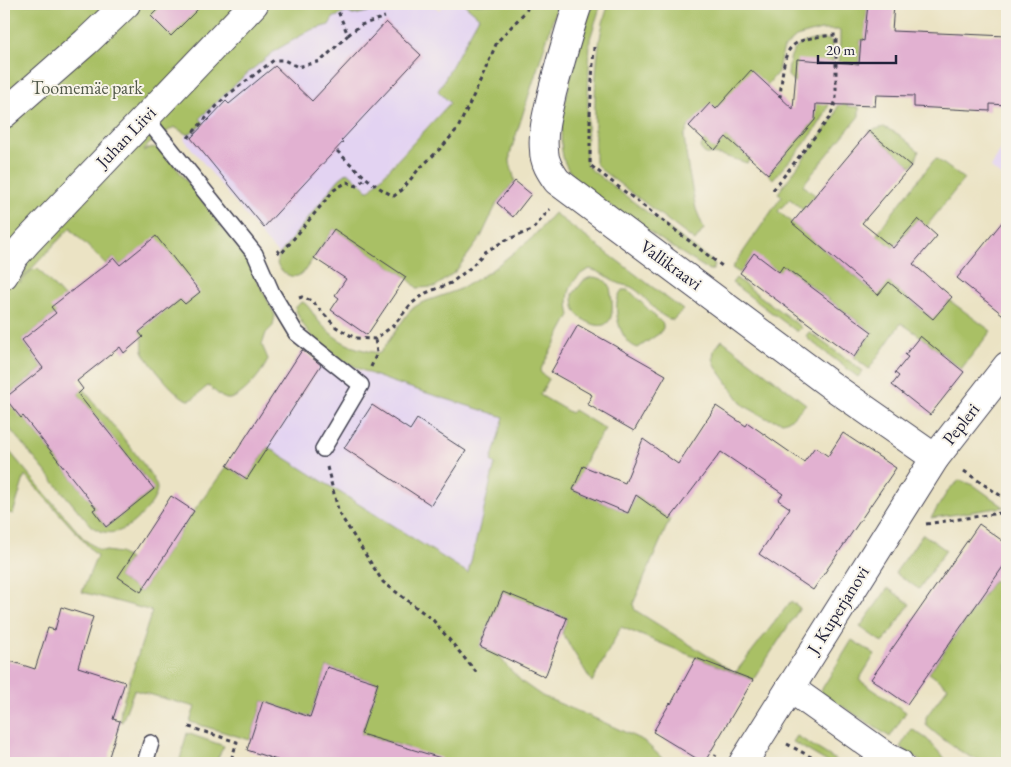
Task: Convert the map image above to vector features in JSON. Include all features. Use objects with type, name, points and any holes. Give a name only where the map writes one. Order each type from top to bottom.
[{"type":"street","points":[[4,114],[80,48],[126,4]]},
{"type":"street","name":"Juhan Liivi","points":[[4,275],[14,257],[27,242],[254,4]]},
{"type":"street","name":"Vallikraavi","points":[[578,4],[559,67],[544,135],[546,163],[557,181],[832,386],[935,458]]},
{"type":"street","name":"Pepleri","points":[[935,458],[1007,366]]},
{"type":"street","name":"J. Kuperjanovi","points":[[743,763],[935,458]]},
{"type":"street","points":[[790,688],[887,757],[899,763]]},
{"type":"lane","points":[[145,117],[255,254],[272,293],[296,333],[361,386],[323,449]]},
{"type":"lane","points":[[145,763],[151,743]]},
{"type":"path","points":[[335,4],[348,35]]},
{"type":"path","points":[[338,151],[366,178],[383,191],[394,196],[402,190],[418,170],[443,146],[458,128],[497,42],[526,11],[529,4]]},
{"type":"path","points":[[190,134],[225,96],[274,60],[284,60],[298,67],[321,61],[361,25],[385,17]]},
{"type":"path","points":[[773,190],[830,117],[836,100],[836,35],[810,37],[797,42],[791,47],[786,53],[780,97]]},
{"type":"path","points":[[594,46],[590,114],[590,165],[722,266]]},
{"type":"path","points":[[281,254],[334,190],[347,182],[356,186],[366,178]]},
{"type":"path","points":[[282,309],[302,297],[312,301],[336,327],[355,338],[376,339],[394,325],[411,304],[426,293],[451,283],[470,268],[485,252],[506,240],[532,230],[553,205]]},
{"type":"path","points":[[368,373],[377,352],[376,339]]},
{"type":"path","points":[[323,449],[339,512],[383,582],[432,620],[476,672]]},
{"type":"path","points":[[964,471],[1007,500]]},
{"type":"path","points":[[920,525],[1007,512]]},
{"type":"path","points":[[189,727],[237,742],[230,763]]},
{"type":"path","points":[[780,741],[794,746],[822,763]]},
{"type":"shaded area","points":[[375,4],[432,4],[439,10],[445,4],[464,4],[479,17],[438,91],[450,102],[368,191],[348,173],[339,179],[279,255],[184,139],[187,130],[225,92],[287,37],[353,9]]},
{"type":"shaded area","points":[[1007,137],[1007,181],[991,168]]},
{"type":"shaded area","points":[[337,357],[358,370],[504,417],[491,461],[495,464],[469,573],[268,447],[323,362]]},
{"type":"green space","name":"Toomemäe park","points":[[4,4],[406,4],[353,15],[347,12],[333,18],[329,25],[311,30],[276,50],[243,77],[200,118],[204,123],[188,135],[174,127],[149,144],[143,151],[152,148],[159,149],[172,162],[247,260],[275,315],[273,326],[266,333],[262,345],[268,359],[266,364],[245,390],[227,399],[208,386],[192,399],[185,399],[165,381],[144,353],[142,338],[139,332],[180,299],[185,304],[199,292],[156,237],[120,265],[114,258],[106,264],[72,231],[71,227],[21,280],[20,283],[32,270],[38,269],[64,297],[56,313],[22,340],[43,368],[5,398],[23,416],[96,508],[93,510],[106,527],[154,489],[78,394],[83,389],[137,455],[157,488],[151,504],[130,525],[120,531],[110,533],[91,526],[4,422]]},
{"type":"green space","points":[[464,4],[558,4],[510,154],[515,181],[497,203],[481,237],[456,271],[435,287],[417,288],[406,277],[334,229],[303,273],[296,276],[288,275],[277,264],[279,255],[339,179],[348,172],[369,191],[450,103],[438,91],[479,17]]},
{"type":"green space","points":[[592,4],[601,4],[590,39],[587,166],[713,262],[715,265],[713,270],[709,270],[688,257],[595,196],[576,179],[565,164],[561,141],[565,102]]},
{"type":"green space","points":[[609,4],[868,4],[865,41],[861,40],[859,64],[848,87],[847,106],[859,107],[859,116],[803,185],[857,230],[849,249],[790,199],[778,211],[877,295],[888,282],[929,316],[935,308],[940,311],[949,300],[991,331],[961,369],[901,323],[869,369],[854,357],[872,332],[784,266],[779,272],[754,254],[740,273],[732,268],[782,196],[778,193],[834,117],[839,103],[840,31],[821,30],[796,37],[784,48],[778,72],[767,85],[716,109],[710,104],[689,126],[684,136],[688,168],[696,209],[704,229],[695,241],[604,172],[595,163],[597,61]]},
{"type":"green space","points":[[821,39],[830,40],[832,43],[833,84],[827,109],[815,131],[773,179],[768,174],[815,120],[795,83],[788,76],[792,54],[799,45]]},
{"type":"green space","points":[[884,127],[898,134],[919,151],[916,160],[911,166],[869,131]]},
{"type":"green space","points":[[726,137],[751,159],[747,163],[721,155],[705,154],[700,148],[705,140],[715,149]]},
{"type":"green space","points":[[937,159],[964,179],[926,227],[917,219],[893,248],[886,242],[867,264],[861,259],[886,221],[934,160]]},
{"type":"green space","points":[[554,213],[683,310],[673,320],[667,318],[631,287],[620,284],[590,269],[583,272],[574,282],[569,294],[570,315],[540,371],[549,379],[540,395],[571,413],[574,410],[605,429],[589,453],[573,490],[628,513],[636,495],[670,519],[633,604],[635,610],[735,673],[621,627],[592,682],[562,633],[567,618],[503,592],[480,646],[500,656],[522,682],[542,696],[644,741],[664,760],[662,763],[404,763],[409,748],[361,734],[378,683],[327,667],[310,717],[263,701],[250,740],[190,722],[195,707],[134,690],[122,722],[120,721],[121,708],[152,611],[82,592],[97,556],[25,475],[13,514],[4,511],[4,445],[84,539],[99,550],[120,553],[129,559],[118,577],[141,592],[194,511],[227,466],[247,479],[268,447],[468,573],[495,464],[491,461],[504,417],[392,382],[352,365],[334,355],[318,342],[304,326],[295,308],[303,302],[330,333],[344,343],[380,353],[411,309],[421,303],[458,290],[489,272],[532,238]]},
{"type":"green space","points":[[591,277],[603,280],[610,288],[612,315],[604,325],[586,321],[579,316],[574,306],[573,294],[584,280]]},
{"type":"green space","points":[[736,278],[801,328],[796,331],[732,283]]},
{"type":"green space","points":[[622,290],[632,293],[663,324],[660,333],[638,348],[631,345],[626,339],[618,322],[618,296]]},
{"type":"green space","points":[[809,332],[863,371],[858,377],[808,339],[806,336]]},
{"type":"green space","points":[[722,340],[806,404],[791,419],[783,422],[766,418],[743,405],[716,367],[713,358],[714,350]]},
{"type":"green space","points":[[960,480],[975,486],[1004,507],[931,518],[949,489]]},
{"type":"green space","points":[[923,534],[946,550],[919,589],[895,573]]},
{"type":"green space","points":[[994,580],[1007,589],[1007,763],[991,763],[965,754],[926,725],[926,717],[948,687],[929,673]]},
{"type":"green space","points":[[888,588],[910,604],[883,643],[860,627]]},
{"type":"green space","points":[[791,601],[800,608],[753,680],[735,673]]},
{"type":"green space","points":[[852,640],[875,654],[859,680],[906,712],[890,737],[820,692]]},
{"type":"green space","points":[[912,729],[927,739],[949,763],[923,763],[900,747]]},
{"type":"green space","points":[[187,733],[224,746],[215,763],[179,763]]},
{"type":"green space","points":[[797,736],[841,763],[829,763],[793,742]]},
{"type":"building","points":[[163,4],[203,4],[171,36],[151,16]]},
{"type":"building","points":[[868,4],[894,4],[892,31],[1007,36],[1007,105],[990,104],[990,111],[914,107],[914,96],[876,95],[875,106],[816,104],[815,120],[768,174],[726,137],[715,150],[689,126],[710,103],[716,109],[751,70],[793,109],[797,59],[859,64],[861,40],[864,41]]},
{"type":"building","points":[[386,22],[421,55],[264,227],[191,138],[226,101],[229,104],[275,66],[312,101]]},
{"type":"building","points":[[869,131],[911,166],[862,223],[893,248],[918,219],[937,236],[913,264],[952,297],[933,319],[889,282],[878,295],[792,223]]},
{"type":"building","points":[[515,181],[531,194],[513,217],[497,203]]},
{"type":"building","points":[[1007,216],[1007,318],[957,278]]},
{"type":"building","points":[[334,229],[406,277],[367,335],[331,310],[339,298],[335,295],[346,279],[314,258]]},
{"type":"building","points":[[156,236],[200,292],[185,304],[180,299],[139,332],[143,337],[124,353],[120,347],[77,381],[83,389],[78,394],[154,489],[106,527],[93,510],[96,508],[23,416],[21,418],[5,398],[43,368],[22,340],[56,313],[51,307],[114,258],[120,265]]},
{"type":"building","points":[[754,253],[779,272],[783,266],[872,332],[854,357],[740,273]]},
{"type":"building","points":[[578,325],[666,375],[634,431],[587,404],[592,395],[551,372]]},
{"type":"building","points":[[920,336],[964,372],[930,415],[892,385],[899,376],[895,373],[908,357],[905,355]]},
{"type":"building","points":[[302,350],[321,365],[247,479],[227,466]]},
{"type":"building","points":[[372,405],[410,430],[417,419],[466,451],[431,505],[344,448]]},
{"type":"building","points":[[716,406],[746,426],[748,423],[804,462],[815,447],[828,456],[843,433],[896,468],[813,590],[759,554],[790,508],[778,500],[783,494],[721,452],[670,519],[636,495],[628,513],[573,490],[583,466],[625,483],[643,439],[678,464]]},
{"type":"building","points":[[171,496],[194,511],[141,592],[118,577]]},
{"type":"building","points":[[979,524],[1007,544],[1007,561],[907,704],[871,679]]},
{"type":"building","points":[[503,592],[567,618],[545,677],[480,646]]},
{"type":"building","points":[[61,607],[93,617],[78,667],[125,682],[113,719],[120,721],[107,763],[4,763],[4,659],[35,669],[48,628],[55,630]]},
{"type":"building","points":[[696,658],[753,680],[704,763],[653,732]]},
{"type":"building","points":[[327,667],[378,683],[361,734],[441,758],[440,763],[286,763],[247,750],[263,701],[310,717]]}]
